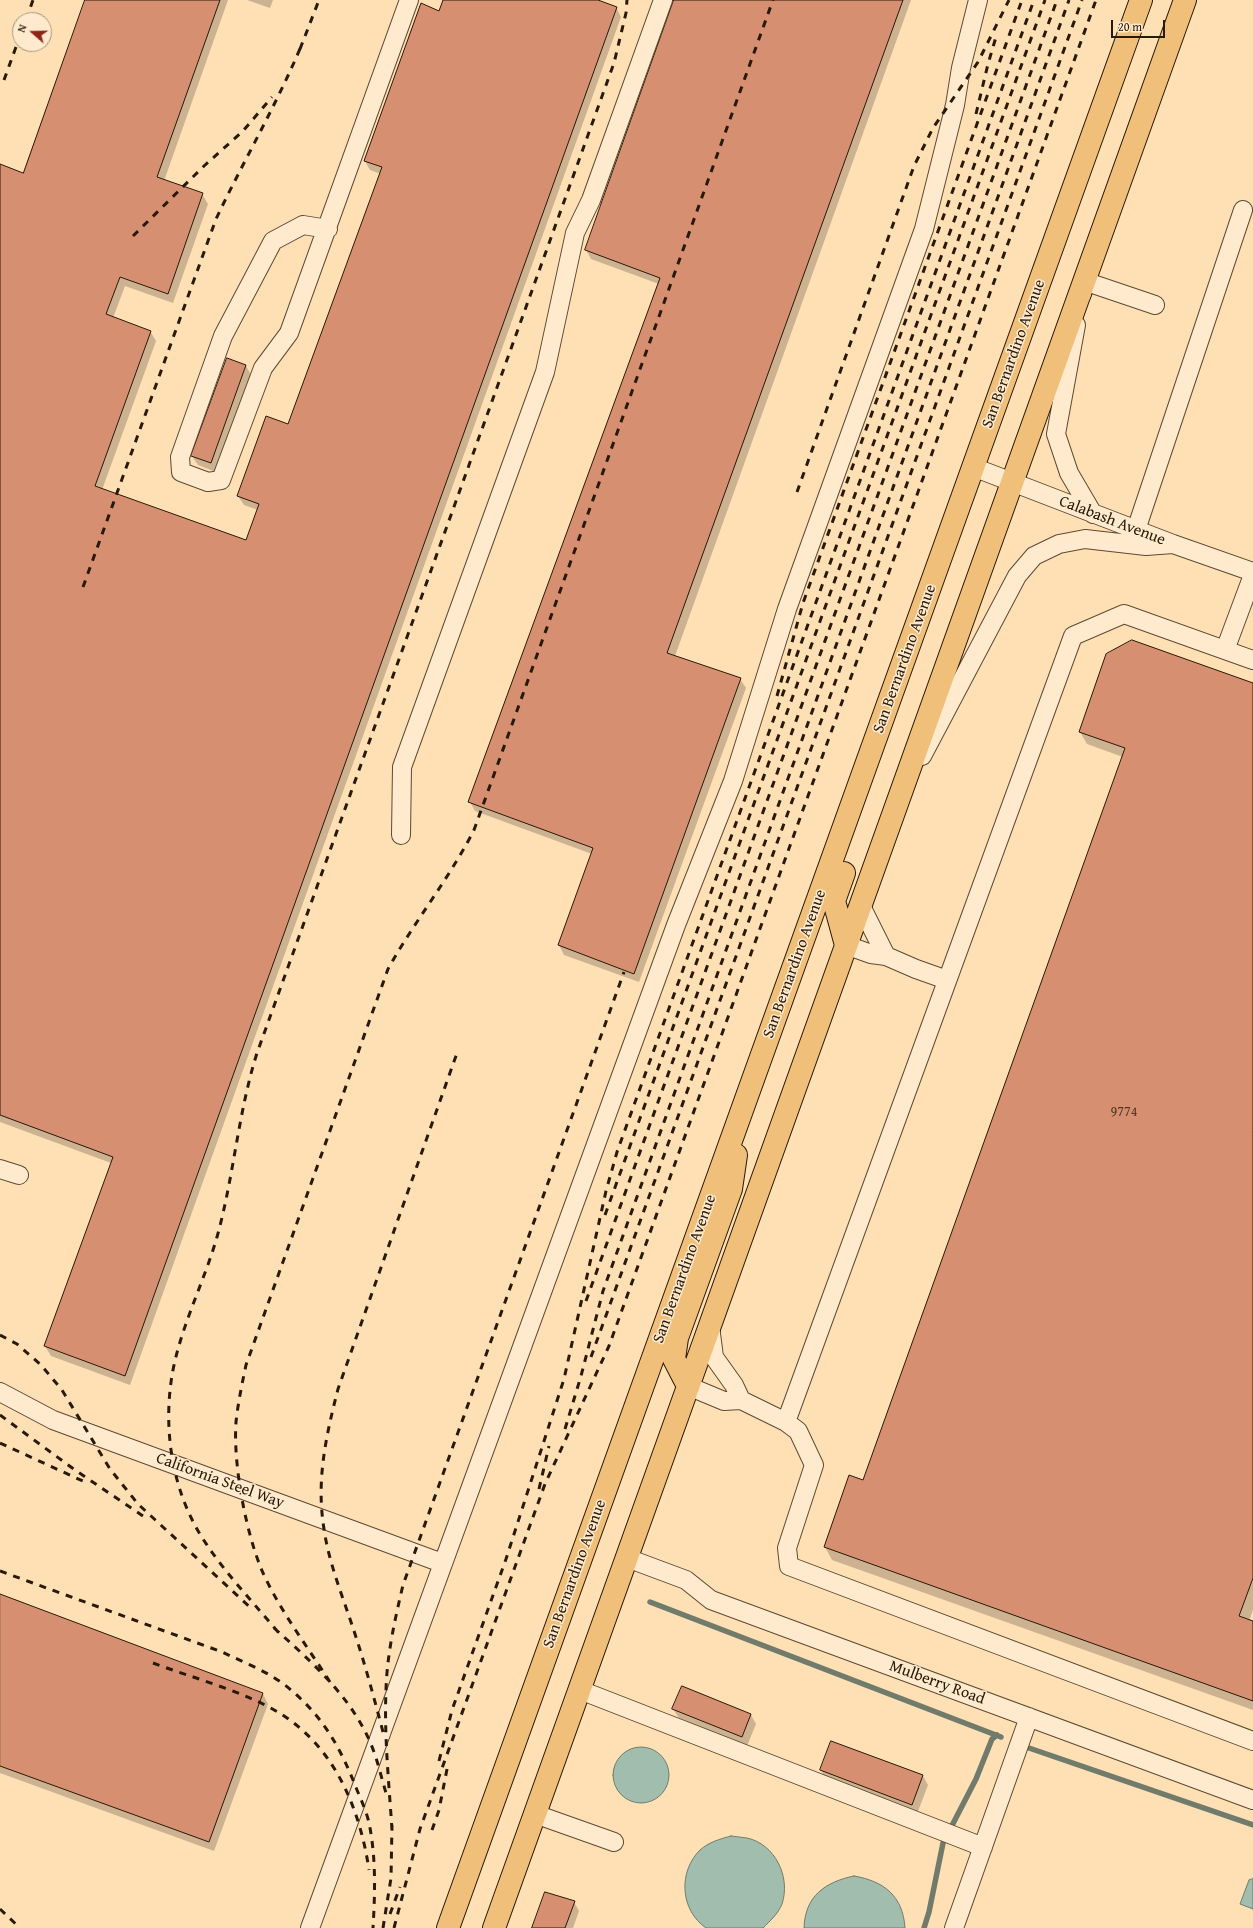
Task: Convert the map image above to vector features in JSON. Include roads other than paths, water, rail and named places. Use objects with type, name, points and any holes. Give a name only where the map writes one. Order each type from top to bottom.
[{"type":"main road","name":"San Bernardino Avenue","points":[[448,1928],[1141,0]]},
{"type":"main road","points":[[494,1928],[1185,0]]},
{"type":"main road","points":[[846,945],[834,900],[887,751],[906,655]]},
{"type":"main road","points":[[688,1386],[674,1359],[677,1338],[731,1190],[744,1104]]},
{"type":"street","points":[[328,229],[302,225],[273,242],[223,336],[180,458],[181,472],[208,482],[221,480],[263,368],[289,333],[328,229],[409,0]]},
{"type":"street","points":[[402,835],[402,767],[545,372],[575,233],[590,200],[663,0]]},
{"type":"street","points":[[310,1928],[676,925],[733,782],[787,609],[924,228],[955,104],[961,68],[978,0]]},
{"type":"street","points":[[1136,530],[1242,210]]},
{"type":"street","points":[[1093,514],[1069,473],[1056,434],[1084,281],[1156,305]]},
{"type":"street","name":"Calabash Avenue","points":[[973,467],[1172,544],[1253,572]]},
{"type":"street","points":[[895,808],[1017,576],[1034,556],[1059,544],[1085,539],[1146,546],[1172,544]]},
{"type":"street","points":[[1225,650],[1253,575]]},
{"type":"street","points":[[786,1422],[1073,636],[1124,614],[1253,660]]},
{"type":"street","points":[[860,904],[886,956]]},
{"type":"street","points":[[846,945],[871,954],[886,956],[916,969],[948,980]]},
{"type":"street","points":[[0,1169],[19,1175]]},
{"type":"street","points":[[710,1326],[714,1357],[734,1386],[741,1400]]},
{"type":"street","points":[[688,1386],[724,1401],[741,1400],[786,1422],[798,1431],[814,1465],[787,1548],[789,1566],[1253,1741]]},
{"type":"street","name":"California Steel Way","points":[[0,1392],[61,1422],[442,1563]]},
{"type":"street","name":"Mulberry Road","points":[[627,1558],[686,1580],[711,1600],[1253,1800]]},
{"type":"street","points":[[580,1690],[983,1847]]},
{"type":"street","points":[[954,1928],[1029,1717]]},
{"type":"street","points":[[535,1814],[614,1842]]},
{"type":"waterway","points":[[650,1602],[1001,1737]]},
{"type":"waterway","points":[[924,1928],[929,1912],[943,1843],[976,1779],[992,1739],[997,1735]]},
{"type":"waterway","points":[[1029,1748],[1253,1825]]},
{"type":"railway","points":[[29,12],[33,0]]},
{"type":"railway","points":[[300,49],[319,0]]},
{"type":"railway","points":[[278,1632],[213,1554],[194,1523],[185,1503],[177,1481],[172,1459],[170,1437],[169,1414],[173,1370],[187,1320],[217,1237],[228,1191],[245,1098],[257,1053],[614,63],[626,13],[627,0]]},
{"type":"railway","points":[[330,1682],[295,1629],[270,1587],[263,1573],[251,1539],[242,1499],[236,1439],[236,1422],[246,1365],[388,969],[409,934],[454,866],[474,830],[773,0]]},
{"type":"railway","points":[[797,492],[914,166],[933,128],[978,62],[1009,0]]},
{"type":"railway","points":[[777,696],[803,603],[1022,0]]},
{"type":"railway","points":[[439,1761],[452,1710],[506,1559],[564,1379],[606,1191],[617,1152],[1034,0]]},
{"type":"railway","points":[[605,1215],[1045,0]]},
{"type":"railway","points":[[586,1301],[1057,0]]},
{"type":"railway","points":[[565,1429],[581,1376],[603,1291],[1069,0]]},
{"type":"railway","points":[[591,1357],[1082,0]]},
{"type":"railway","points":[[394,1928],[420,1829],[545,1484],[609,1346],[1096,0]]},
{"type":"railway","points":[[976,114],[996,37]]},
{"type":"railway","points":[[83,587],[216,219],[282,88],[302,44]]},
{"type":"railway","points":[[4,80],[14,52]]},
{"type":"railway","points":[[133,236],[204,166],[243,131],[272,97]]},
{"type":"railway","points":[[392,1830],[386,1742],[386,1690],[394,1624],[403,1585],[624,972]]},
{"type":"railway","points":[[383,1732],[362,1656],[329,1555],[322,1511],[322,1476],[326,1441],[338,1389],[457,1053]]},
{"type":"railway","points":[[0,1335],[17,1344],[41,1365],[62,1390],[110,1469],[138,1504],[253,1610]]},
{"type":"railway","points":[[0,1415],[75,1470],[146,1518]]},
{"type":"railway","points":[[0,1443],[85,1482]]},
{"type":"railway","points":[[539,1489],[549,1446]]},
{"type":"railway","points":[[0,1571],[222,1652],[275,1678],[303,1701],[323,1724],[338,1748],[345,1761],[368,1818],[374,1865],[375,1890],[373,1928]]},
{"type":"railway","points":[[274,1628],[304,1655],[332,1684],[356,1716],[366,1733],[374,1752],[386,1793]]},
{"type":"railway","points":[[153,1663],[252,1699],[281,1714],[300,1728],[316,1744],[330,1762],[342,1782],[359,1825],[369,1870]]},
{"type":"railway","points":[[432,1830],[439,1810],[448,1764]]},
{"type":"railway","points":[[383,1928],[391,1878],[392,1825]]},
{"type":"railway","points":[[390,1914],[400,1887]]},
{"type":"railway","points":[[0,1909],[20,1928]]}]
